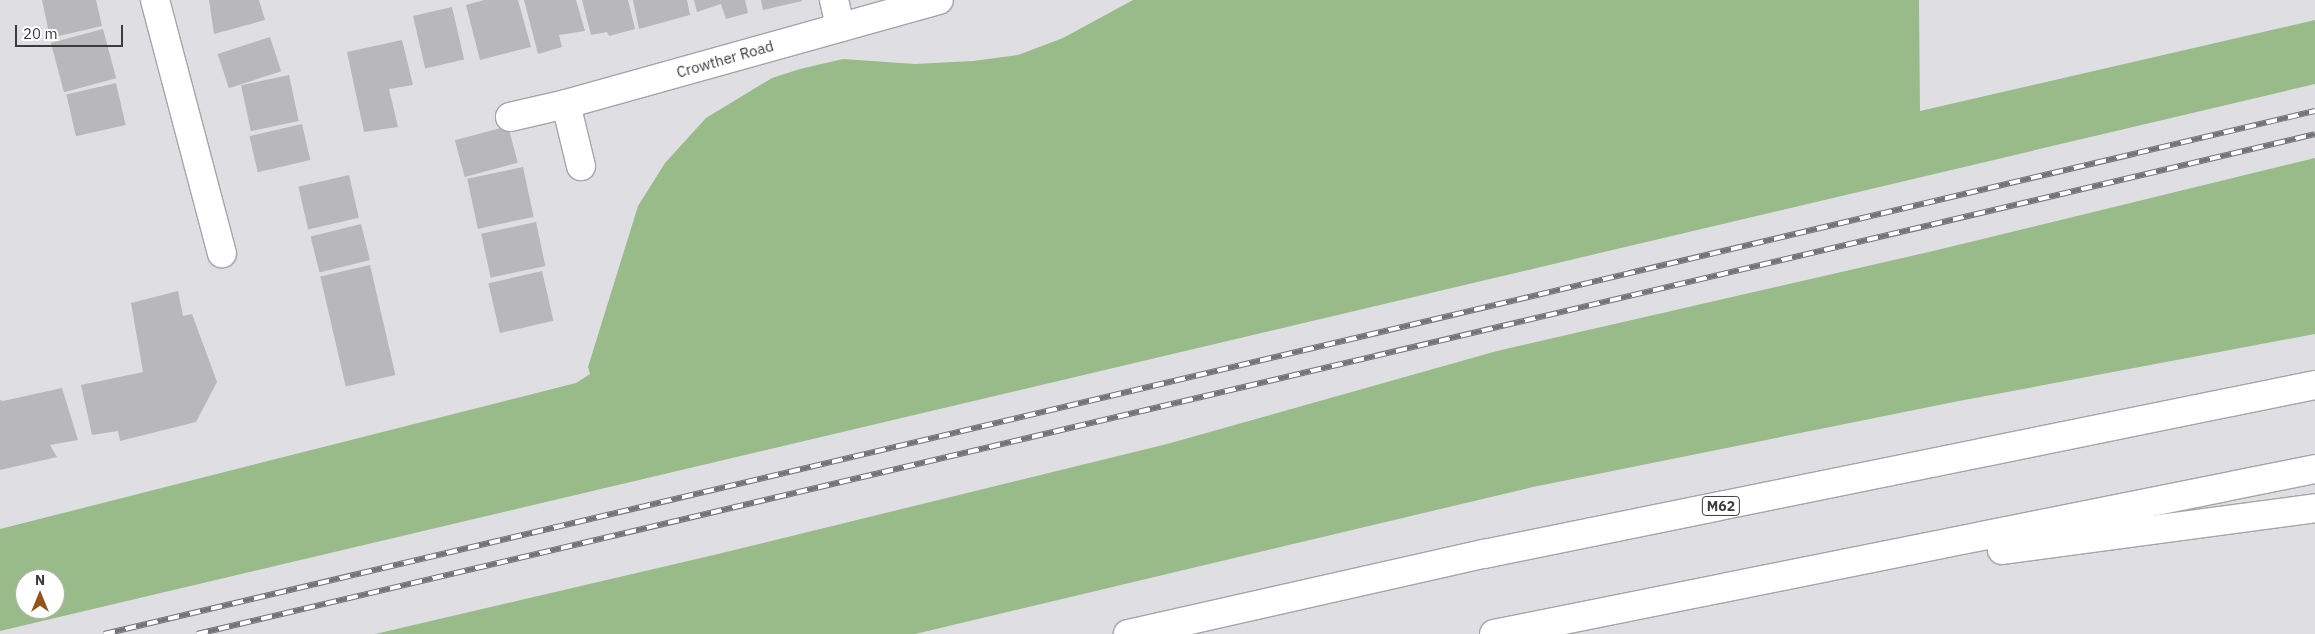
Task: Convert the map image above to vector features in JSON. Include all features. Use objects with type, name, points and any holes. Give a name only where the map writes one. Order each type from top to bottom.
[{"type":"main road","points":[[155,0],[222,253]]},
{"type":"main road","points":[[834,0],[840,27]]},
{"type":"main road","name":"Crowther Road","points":[[510,117],[566,104],[939,0]]},
{"type":"main road","points":[[566,104],[581,166]]},
{"type":"main road","name":"M62","points":[[1128,634],[1484,554],[2315,385]]},
{"type":"main road","points":[[1494,634],[2315,469]]},
{"type":"main road","points":[[1750,584],[2315,508]]},
{"type":"green space","points":[[1133,0],[1919,0],[1920,111],[2315,20],[2315,84],[65,616],[65,569],[15,569],[15,619],[51,619],[0,631],[0,529],[576,383],[590,374],[588,367],[638,206],[665,163],[706,118],[772,78],[843,59],[915,64],[973,61],[1018,55],[1063,38]]},
{"type":"green space","points":[[2315,158],[2315,334],[1959,401],[1533,487],[915,634],[375,634],[718,554],[1167,444],[1497,351],[1933,251]]},
{"type":"building","points":[[42,0],[96,0],[102,26],[50,38]]},
{"type":"building","points":[[209,0],[259,0],[265,20],[214,34]]},
{"type":"building","points":[[484,0],[518,0],[531,47],[480,60],[466,5]]},
{"type":"building","points":[[524,0],[576,0],[585,31],[559,35],[562,47],[538,54]]},
{"type":"building","points":[[582,0],[628,0],[635,29],[609,36],[607,32],[591,35]]},
{"type":"building","points":[[633,0],[687,0],[690,15],[639,29]]},
{"type":"building","points":[[694,0],[745,0],[748,13],[726,19],[721,4],[697,12]]},
{"type":"building","points":[[761,0],[802,0],[802,1],[763,10]]},
{"type":"building","points":[[452,7],[464,60],[425,69],[413,16]]},
{"type":"building","points":[[103,29],[116,78],[64,92],[51,43]]},
{"type":"building","points":[[270,37],[281,71],[229,88],[218,54]]},
{"type":"building","points":[[402,40],[413,85],[389,89],[398,127],[364,132],[347,52]]},
{"type":"building","points":[[289,75],[299,121],[251,131],[241,85]]},
{"type":"building","points":[[116,83],[126,125],[76,136],[66,94]]},
{"type":"building","points":[[302,124],[310,160],[258,172],[249,136]]},
{"type":"building","points":[[508,126],[518,163],[465,177],[455,140]]},
{"type":"building","points":[[523,167],[534,217],[478,229],[467,179]]},
{"type":"building","points":[[349,175],[359,218],[308,230],[298,187]]},
{"type":"building","points":[[536,222],[545,266],[491,278],[481,234]]},
{"type":"building","points":[[361,224],[370,260],[319,272],[311,237]]},
{"type":"building","points":[[370,265],[395,375],[346,387],[320,276]]},
{"type":"building","points":[[542,271],[553,321],[500,333],[488,283]]},
{"type":"building","points":[[178,291],[183,316],[192,314],[217,382],[196,422],[120,441],[118,431],[92,435],[81,385],[143,372],[131,303]]},
{"type":"building","points":[[62,388],[78,440],[50,445],[57,457],[0,470],[0,400],[3,401]]},
{"type":"railway","points":[[104,634],[2315,111]]},
{"type":"railway","points":[[197,634],[2315,134]]}]
